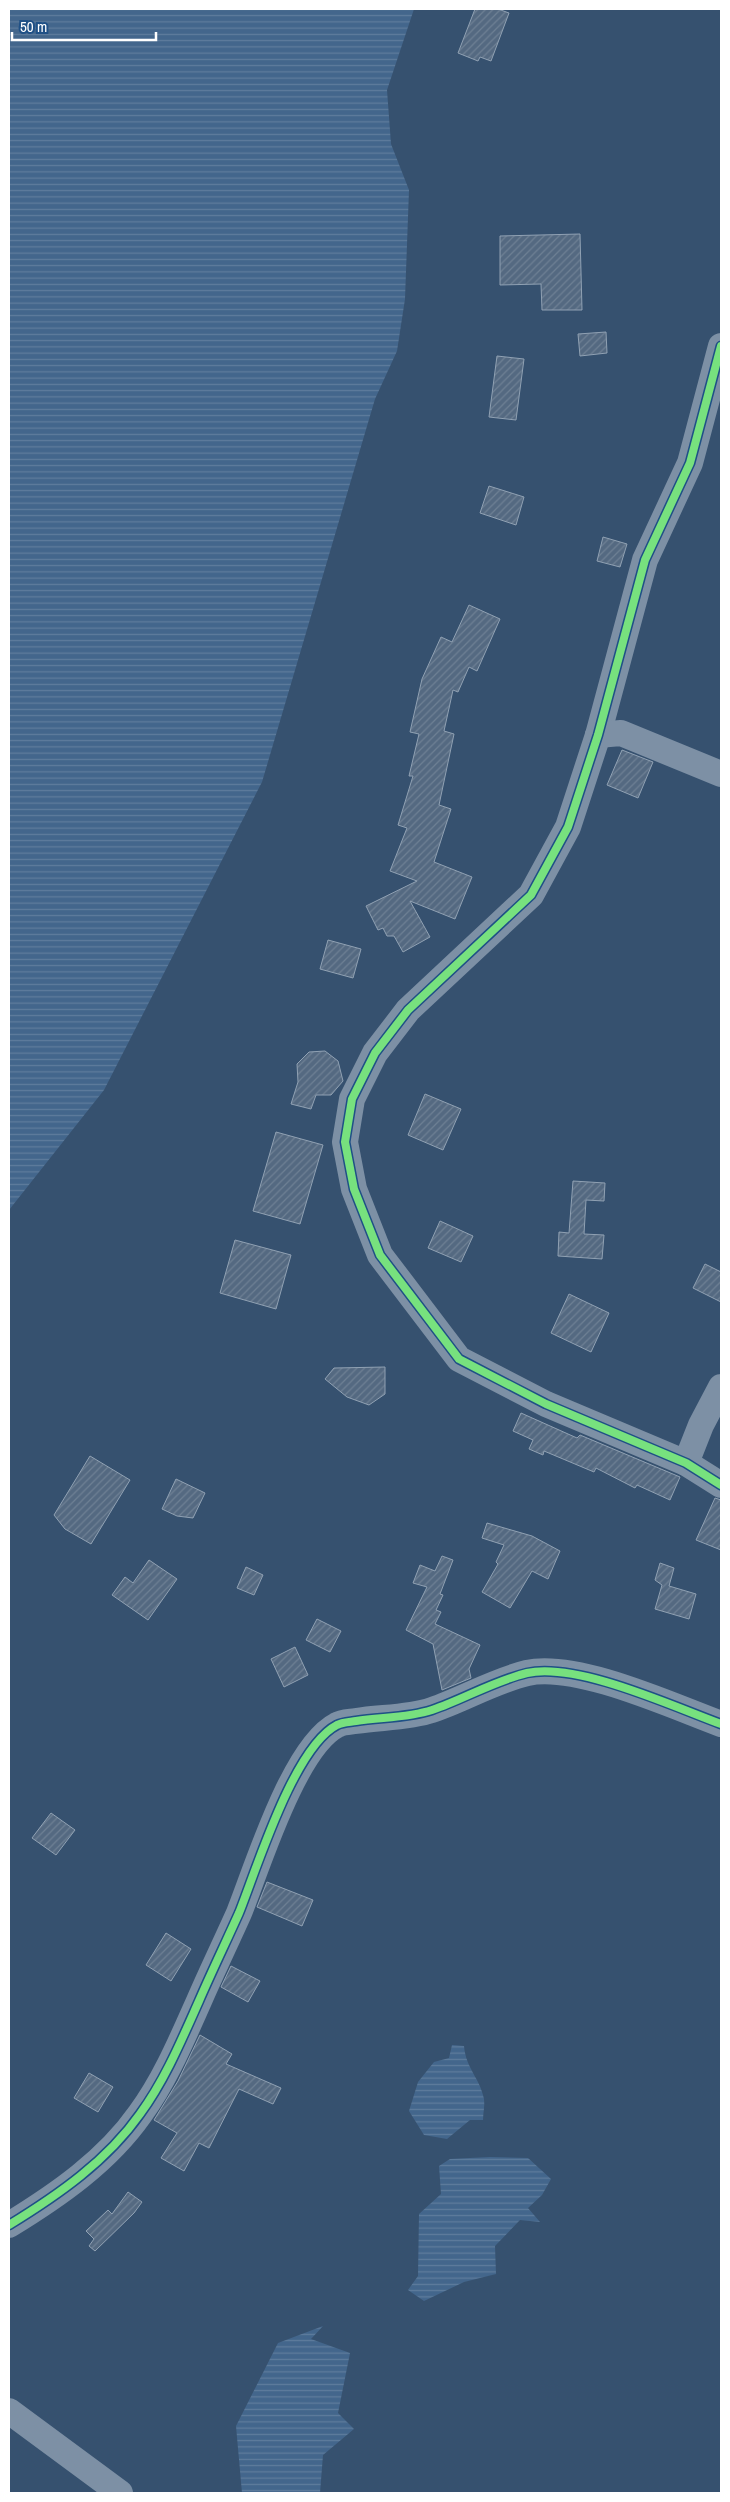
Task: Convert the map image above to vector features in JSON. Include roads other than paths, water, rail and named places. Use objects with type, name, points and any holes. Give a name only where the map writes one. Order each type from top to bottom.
[{"type":"street","points":[[721,346],[690,464],[645,560],[598,735],[568,827],[532,895],[408,1010],[375,1053],[352,1099],[345,1142],[354,1189],[380,1255],[459,1359],[546,1404],[686,1463],[721,1485]]},
{"type":"street","points":[[598,735],[621,733],[721,774]]},
{"type":"street","points":[[686,1463],[701,1425],[721,1387]]},
{"type":"street","points":[[9,2224],[52,2198],[89,2168],[119,2141],[142,2112],[182,2039],[239,1911],[263,1846],[297,1774],[316,1742],[338,1724],[418,1714],[460,1700],[502,1680],[528,1673],[554,1670],[622,1687],[721,1724]]},
{"type":"street","points":[[9,2411],[120,2493]]},
{"type":"water","points":[[9,9],[414,9],[387,90],[391,144],[409,190],[405,299],[397,351],[375,399],[262,782],[104,1090],[9,1210]]},
{"type":"water","points":[[452,2045],[464,2046],[467,2061],[484,2099],[483,2120],[470,2120],[447,2139],[424,2135],[409,2111],[418,2082],[434,2062],[449,2058]]},
{"type":"water","points":[[528,2158],[551,2179],[542,2195],[528,2208],[540,2222],[520,2220],[495,2246],[496,2274],[464,2282],[424,2301],[408,2290],[418,2276],[419,2214],[441,2194],[439,2166],[450,2159]]},
{"type":"water","points":[[323,2326],[311,2339],[350,2353],[338,2413],[354,2429],[323,2455],[320,2493],[242,2493],[236,2426],[278,2343]]}]
